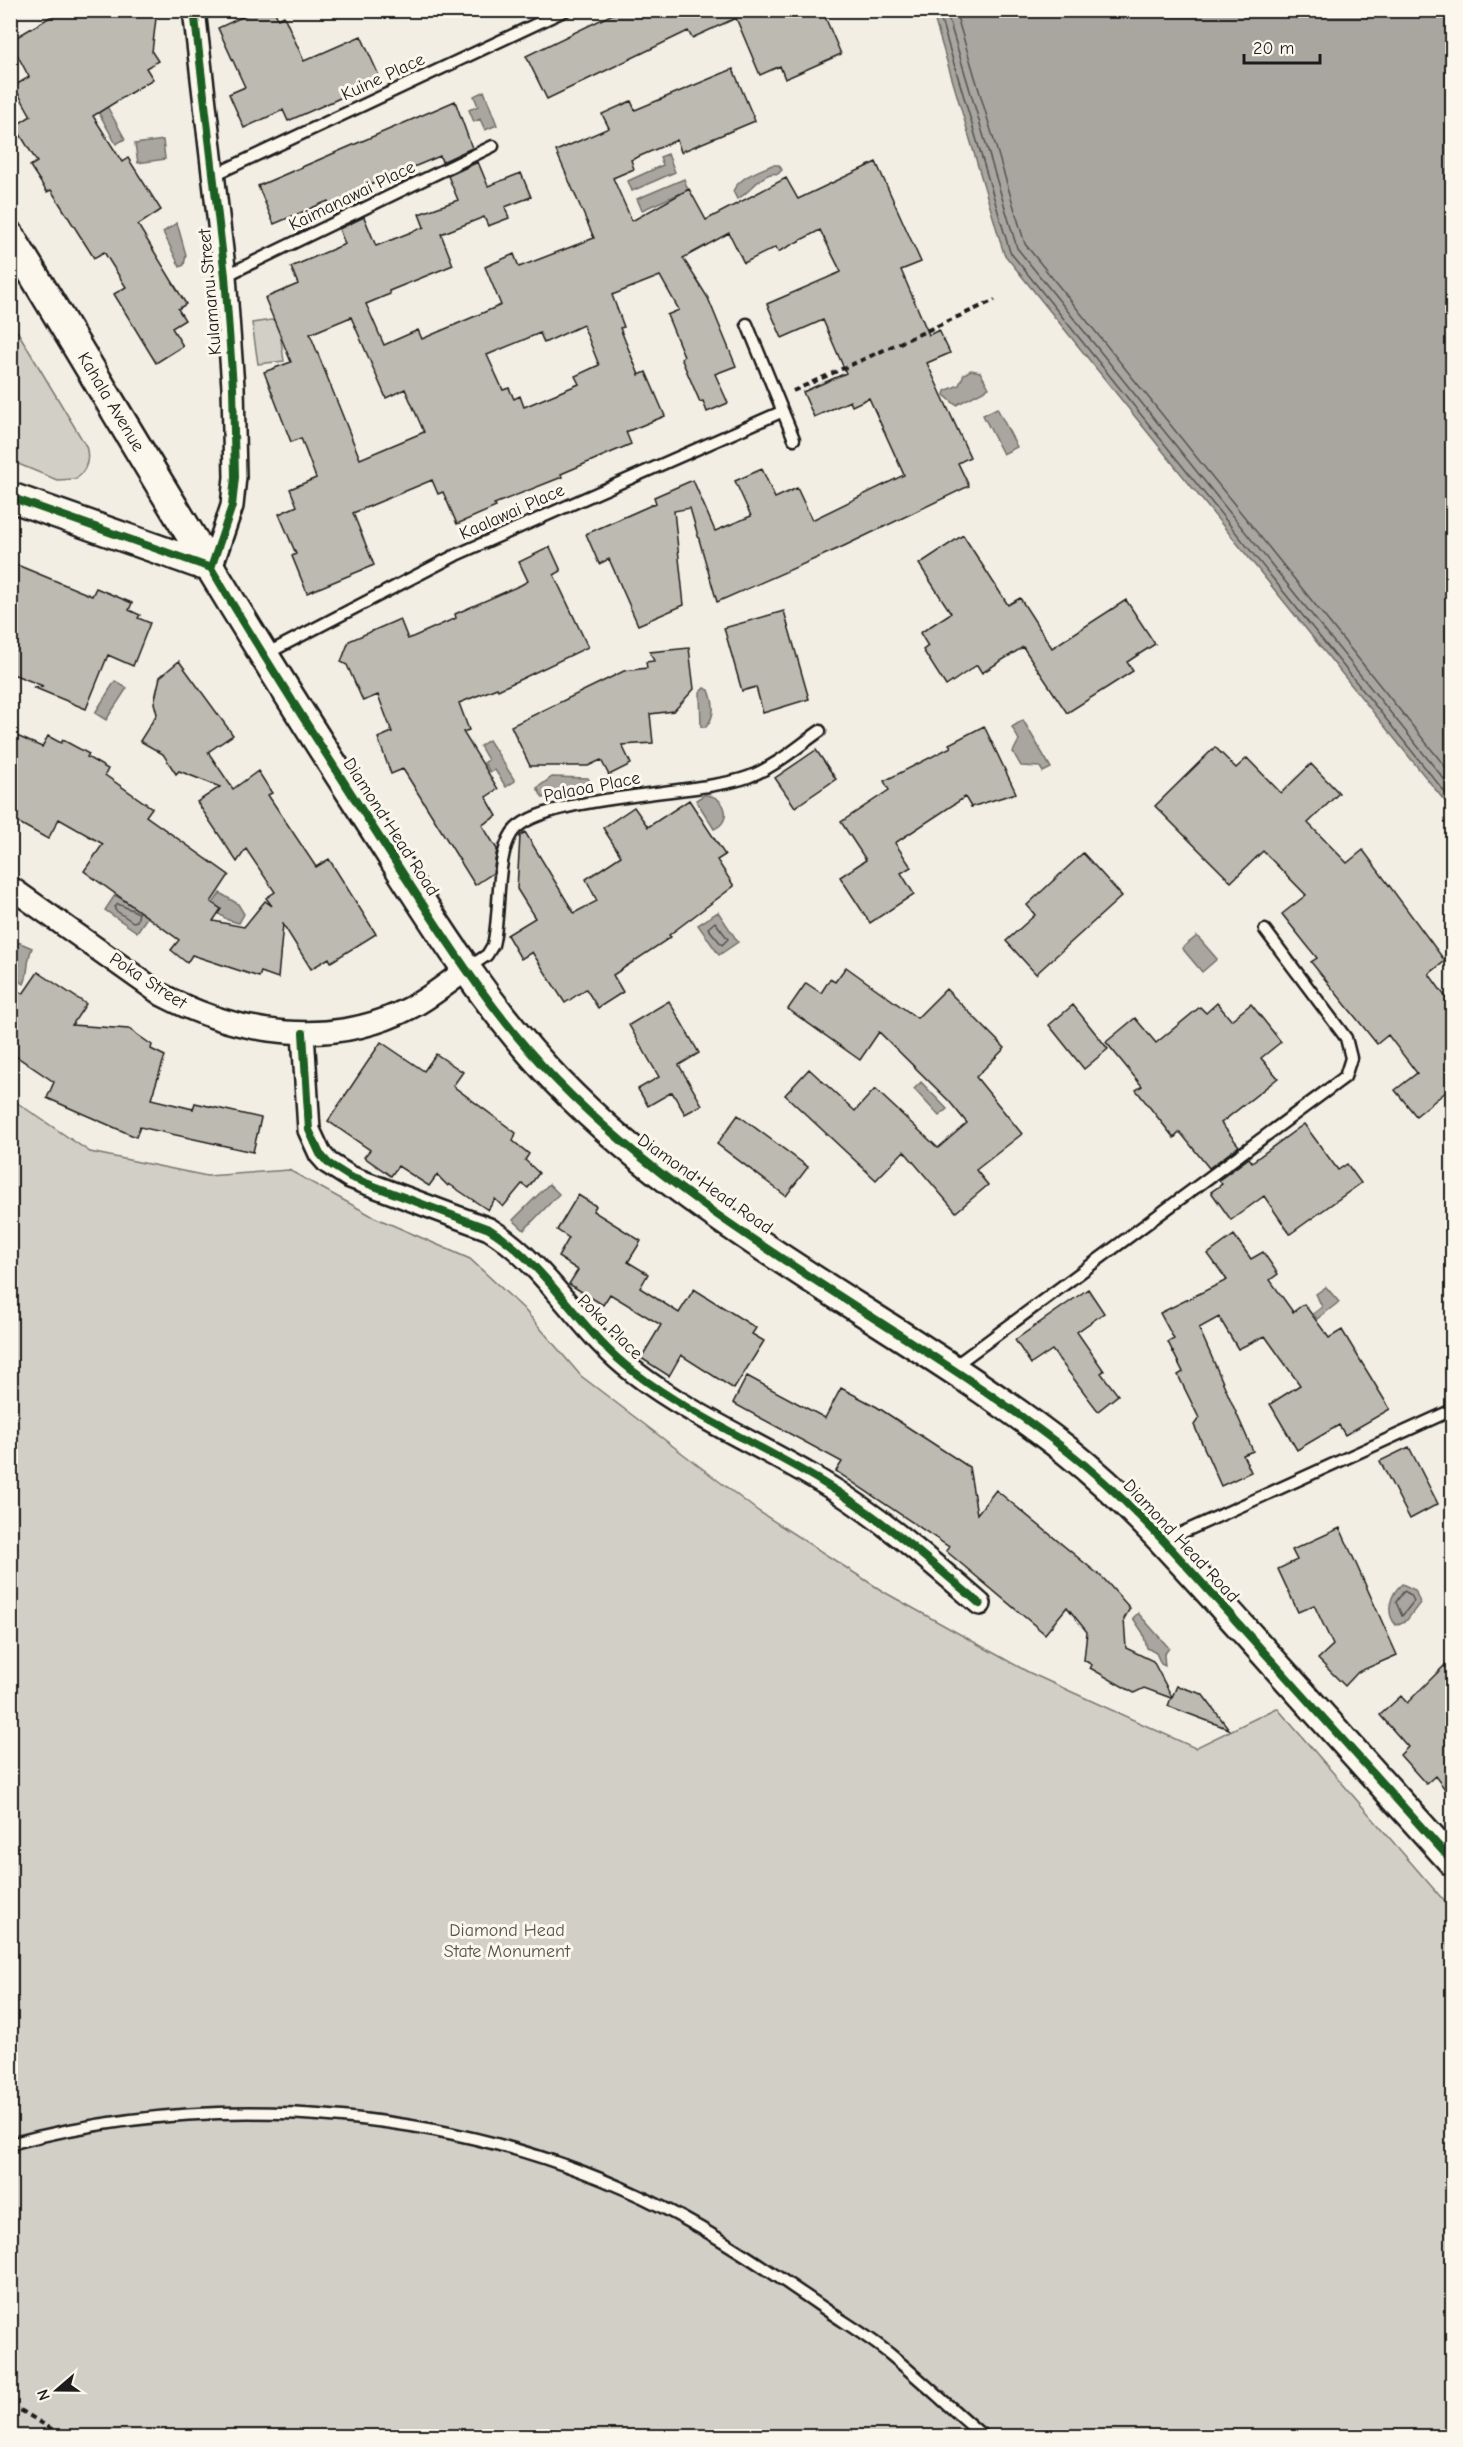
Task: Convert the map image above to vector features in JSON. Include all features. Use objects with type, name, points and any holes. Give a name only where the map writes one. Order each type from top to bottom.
[{"type":"street","name":"Kulamanu Street","points":[[194,10],[225,276],[235,477],[232,506],[211,568]]},
{"type":"street","name":"Kahala Avenue","points":[[10,236],[211,568]]},
{"type":"street","points":[[10,497],[211,568]]},
{"type":"street","name":"Diamond Head Road","points":[[211,568],[262,656],[467,969],[516,1035],[554,1078],[624,1145],[687,1194],[951,1369],[1069,1452],[1130,1506],[1163,1541],[1452,1861]]},
{"type":"street","name":"Poka Street","points":[[10,887],[162,995],[189,1009],[246,1027],[303,1033],[358,1026],[399,1013],[420,1002],[467,969]]},
{"type":"street","name":"Poka Place","points":[[303,1033],[309,1130],[320,1154],[328,1163],[350,1177],[489,1230],[507,1240],[521,1252],[589,1332],[621,1363],[654,1386],[855,1503],[980,1604]]},
{"type":"lane","name":"Kuine Place","points":[[214,175],[566,10]]},
{"type":"lane","name":"Kaimanawai Place","points":[[225,276],[493,146]]},
{"type":"lane","points":[[747,324],[781,412],[794,439]]},
{"type":"lane","name":"Kaalawai Place","points":[[262,656],[456,555],[781,412]]},
{"type":"lane","name":"Palaoa Place","points":[[467,969],[487,955],[493,945],[507,842],[521,823],[539,814],[660,790],[727,784],[767,769],[820,731]]},
{"type":"lane","points":[[951,1369],[1345,1077],[1351,1058],[1346,1038],[1265,930]]},
{"type":"lane","points":[[1163,1541],[1452,1410]]},
{"type":"lane","points":[[10,2144],[141,2117],[244,2112],[363,2120],[477,2138],[575,2169],[663,2207],[778,2276],[889,2353],[983,2436]]},
{"type":"path","points":[[776,399],[995,300]]},
{"type":"path","points":[[10,2408],[22,2410],[63,2436]]},
{"type":"green space","points":[[10,319],[86,446],[87,464],[76,479],[57,480],[11,461]]},
{"type":"green space","points":[[278,319],[284,361],[258,364],[252,323]]},
{"type":"green space","name":"Diamond Head State Monument","points":[[10,1098],[90,1152],[207,1176],[289,1170],[374,1217],[470,1259],[523,1308],[581,1376],[758,1511],[884,1592],[1028,1672],[1195,1748],[1277,1708],[1452,1910],[1452,2436],[11,2436]]},
{"type":"water","points":[[932,11],[1452,11],[1452,810],[1004,254]]},
{"type":"water","points":[[484,91],[497,125],[485,130],[480,119],[474,122],[469,110],[478,106],[474,96]]},
{"type":"water","points":[[103,99],[125,139],[116,144],[94,104]]},
{"type":"water","points":[[163,140],[165,159],[138,163],[135,144]]},
{"type":"water","points":[[668,154],[675,172],[632,191],[628,181],[663,165],[660,157]]},
{"type":"water","points":[[772,165],[779,165],[782,170],[778,174],[761,179],[737,199],[733,191],[740,182]]},
{"type":"water","points":[[684,179],[688,190],[642,210],[637,199]]},
{"type":"water","points":[[177,223],[186,255],[184,265],[180,267],[163,232]]},
{"type":"water","points":[[971,370],[980,372],[989,388],[956,405],[944,395],[945,391],[959,385],[964,374]]},
{"type":"water","points":[[997,408],[1017,447],[1003,454],[983,415]]},
{"type":"water","points":[[115,681],[127,688],[106,720],[95,713]]},
{"type":"water","points":[[704,688],[709,690],[713,709],[706,727],[701,727],[700,692]]},
{"type":"water","points":[[1023,720],[1051,768],[1043,772],[1040,767],[1021,766],[1013,752],[1019,740],[1012,727]]},
{"type":"water","points":[[489,740],[515,781],[506,787],[495,770],[490,772],[484,763],[488,760],[480,746]]},
{"type":"water","points":[[552,777],[588,778],[591,784],[543,798],[537,788]]},
{"type":"water","points":[[704,795],[717,799],[724,808],[724,820],[714,829],[696,800]]},
{"type":"water","points":[[220,893],[238,904],[244,914],[239,923],[228,920],[210,908]]},
{"type":"water","points":[[115,895],[129,904],[132,901],[150,913],[137,932],[105,910]]},
{"type":"water","points":[[718,912],[738,942],[719,955],[698,925]]},
{"type":"water","points":[[1197,936],[1217,959],[1202,972],[1182,948]]},
{"type":"water","points":[[18,942],[32,948],[24,984],[11,976],[11,960]]},
{"type":"water","points":[[921,1082],[947,1109],[939,1116],[914,1089]]},
{"type":"water","points":[[549,1184],[559,1194],[524,1230],[513,1220]]},
{"type":"water","points":[[1326,1287],[1339,1302],[1317,1319],[1313,1314],[1322,1307],[1316,1294]]},
{"type":"water","points":[[1402,1584],[1415,1590],[1420,1603],[1407,1620],[1396,1625],[1391,1615],[1390,1604],[1394,1593]]},
{"type":"water","points":[[1138,1613],[1169,1648],[1164,1655],[1165,1666],[1161,1664],[1156,1653],[1147,1648],[1143,1633],[1133,1618]]},
{"type":"building","points":[[62,10],[157,10],[152,52],[158,61],[146,68],[153,79],[93,116],[122,162],[128,158],[161,210],[138,225],[186,304],[178,309],[185,320],[172,328],[183,346],[156,363],[114,294],[126,287],[104,252],[94,258],[51,190],[47,192],[30,166],[37,162],[15,126],[31,116],[14,86],[29,77],[10,41]]},
{"type":"building","points":[[257,10],[274,10],[278,19],[284,16],[304,61],[361,36],[381,80],[288,121],[283,110],[244,128],[229,94],[245,87],[218,28]]},
{"type":"building","points":[[621,10],[822,10],[841,54],[785,79],[780,66],[760,75],[736,18],[692,38],[688,31],[547,99],[526,56]]},
{"type":"building","points":[[733,69],[755,121],[681,152],[677,140],[631,160],[634,169],[613,178],[632,221],[689,189],[706,220],[786,178],[798,199],[876,162],[921,262],[901,270],[929,335],[939,330],[950,353],[927,363],[970,457],[958,463],[969,486],[842,547],[717,602],[690,508],[674,511],[684,605],[638,625],[609,559],[599,564],[586,534],[656,503],[654,497],[693,480],[715,531],[751,516],[735,481],[762,469],[775,498],[797,488],[812,520],[904,475],[869,398],[852,406],[850,401],[814,417],[803,392],[846,373],[823,320],[782,338],[767,304],[841,272],[820,230],[778,252],[776,247],[744,263],[729,233],[683,258],[708,298],[736,366],[715,374],[728,403],[707,412],[703,401],[700,402],[681,358],[684,356],[667,315],[679,310],[660,276],[612,295],[624,327],[620,328],[639,375],[646,372],[665,416],[626,432],[631,444],[561,474],[562,477],[494,504],[496,507],[457,524],[443,492],[438,494],[432,480],[353,513],[374,565],[307,593],[292,556],[296,554],[279,514],[297,506],[290,489],[316,478],[301,438],[291,442],[264,372],[291,362],[265,298],[298,284],[291,267],[345,244],[339,229],[364,217],[376,246],[424,227],[419,214],[458,200],[448,176],[478,162],[488,186],[521,173],[531,197],[505,207],[509,218],[488,226],[484,217],[441,234],[453,265],[389,291],[390,294],[366,304],[384,345],[418,330],[422,339],[501,305],[485,267],[514,254],[519,267],[594,238],[556,151],[609,128],[602,114],[631,101],[635,110]],"holes":[[[351,317],[386,398],[405,389],[424,432],[360,459],[310,334]],[[583,325],[599,365],[575,376],[579,384],[524,407],[520,396],[514,399],[509,388],[503,390],[487,355],[540,333],[544,343]]]},
{"type":"building","points":[[455,101],[472,148],[442,162],[440,156],[353,192],[358,203],[334,215],[328,201],[274,224],[258,186]]},
{"type":"building","points":[[963,535],[1008,605],[1020,598],[1052,648],[1126,600],[1155,644],[1127,662],[1133,671],[1067,713],[1023,647],[982,673],[977,665],[946,686],[923,650],[928,646],[920,633],[951,613],[919,564]]},
{"type":"building","points":[[550,547],[561,571],[554,575],[588,647],[498,690],[497,688],[459,703],[469,730],[463,732],[498,789],[486,797],[497,816],[482,825],[497,849],[493,873],[475,885],[403,769],[391,774],[378,738],[392,732],[378,695],[363,701],[347,665],[341,662],[349,641],[400,619],[408,639],[456,618],[455,614],[521,585],[528,581],[519,562]]},
{"type":"building","points":[[10,562],[92,596],[96,588],[132,603],[129,610],[140,615],[138,618],[150,623],[133,666],[108,655],[86,709],[33,687],[43,686],[10,673]]},
{"type":"building","points":[[784,611],[809,699],[763,713],[756,687],[742,691],[724,628]]},
{"type":"building","points":[[689,648],[694,689],[674,711],[650,714],[653,743],[622,745],[631,764],[609,775],[601,760],[588,766],[530,766],[511,726],[624,671],[647,668],[646,662],[654,661],[650,652]]},
{"type":"building","points":[[179,661],[233,735],[208,752],[233,789],[258,771],[272,793],[268,795],[316,867],[329,859],[376,934],[331,962],[329,958],[311,969],[283,924],[278,978],[261,972],[259,977],[192,955],[187,963],[171,950],[179,940],[84,871],[103,844],[59,819],[48,839],[10,818],[10,733],[42,747],[48,736],[61,743],[63,740],[89,754],[87,757],[108,769],[105,775],[152,808],[146,816],[229,875],[211,902],[221,909],[213,921],[244,927],[265,901],[272,906],[266,898],[275,892],[246,849],[237,862],[197,802],[220,787],[179,771],[176,774],[163,754],[140,741],[157,714],[154,703],[160,677]]},
{"type":"building","points":[[984,726],[1016,793],[971,807],[965,797],[895,843],[911,867],[901,873],[914,894],[870,923],[840,877],[866,860],[841,822],[889,790],[884,781],[951,747],[949,744]]},
{"type":"building","points":[[1215,747],[1236,768],[1247,758],[1281,793],[1311,764],[1339,793],[1308,823],[1347,863],[1363,850],[1445,961],[1429,974],[1452,1006],[1452,1087],[1416,1116],[1395,1090],[1417,1073],[1388,1035],[1377,1044],[1311,962],[1317,958],[1282,914],[1306,895],[1263,851],[1231,882],[1155,806]]},
{"type":"building","points":[[816,750],[836,779],[795,807],[775,778]]},
{"type":"building","points":[[689,800],[725,855],[717,860],[734,886],[669,935],[671,937],[613,975],[623,992],[598,1008],[586,989],[565,1003],[532,952],[521,959],[507,935],[535,918],[517,889],[520,836],[525,832],[574,913],[597,901],[586,879],[621,856],[603,828],[634,807],[648,827]]},
{"type":"building","points":[[1083,853],[1122,896],[1036,974],[1006,941],[1035,915],[1027,905]]},
{"type":"building","points":[[846,967],[917,1018],[946,989],[1005,1048],[976,1077],[1022,1134],[976,1170],[988,1185],[956,1212],[904,1151],[876,1180],[785,1095],[809,1069],[855,1111],[875,1089],[938,1148],[967,1123],[949,1101],[879,1032],[860,1060],[788,1009],[806,983],[821,993],[830,979],[835,982]]},
{"type":"building","points":[[38,972],[86,1004],[72,1025],[129,1029],[152,1045],[151,1049],[165,1056],[151,1099],[193,1109],[195,1103],[261,1118],[253,1152],[140,1127],[136,1137],[47,1098],[54,1082],[10,1052],[10,986],[23,994]]},
{"type":"building","points":[[669,1001],[699,1053],[679,1065],[702,1105],[685,1114],[672,1092],[648,1106],[638,1089],[659,1077],[629,1025]]},
{"type":"building","points":[[1217,1003],[1231,1020],[1251,1004],[1281,1042],[1261,1058],[1278,1078],[1221,1123],[1239,1146],[1209,1168],[1180,1132],[1174,1138],[1136,1090],[1142,1086],[1106,1042],[1135,1018],[1156,1043],[1200,1007],[1206,1013]]},
{"type":"building","points":[[1073,1005],[1108,1049],[1084,1069],[1049,1025]]},
{"type":"building","points":[[381,1042],[424,1071],[436,1054],[463,1072],[453,1086],[516,1133],[513,1141],[529,1154],[525,1160],[539,1173],[528,1188],[522,1184],[503,1207],[495,1199],[488,1210],[449,1184],[448,1186],[437,1175],[429,1186],[398,1166],[391,1176],[364,1157],[370,1150],[328,1121]]},
{"type":"building","points":[[738,1115],[808,1167],[786,1196],[717,1144]]},
{"type":"building","points":[[1304,1124],[1338,1170],[1347,1164],[1361,1183],[1290,1234],[1264,1196],[1231,1220],[1211,1192],[1222,1184],[1219,1180],[1249,1158],[1252,1162]]},
{"type":"building","points":[[578,1195],[596,1206],[593,1211],[641,1241],[628,1262],[648,1274],[640,1288],[679,1313],[694,1289],[756,1328],[752,1334],[764,1341],[734,1389],[681,1355],[669,1376],[641,1358],[661,1325],[610,1294],[603,1305],[569,1284],[578,1270],[558,1257],[569,1238],[557,1230]]},
{"type":"building","points":[[1234,1235],[1251,1259],[1263,1252],[1278,1274],[1270,1280],[1293,1312],[1304,1304],[1329,1338],[1342,1330],[1390,1409],[1345,1435],[1339,1425],[1297,1450],[1270,1404],[1300,1385],[1265,1336],[1238,1349],[1219,1317],[1199,1328],[1253,1451],[1243,1455],[1251,1472],[1221,1486],[1194,1425],[1199,1418],[1178,1375],[1183,1372],[1168,1342],[1174,1339],[1160,1313],[1227,1280],[1208,1254]]},
{"type":"building","points":[[1088,1289],[1104,1313],[1077,1332],[1104,1371],[1101,1373],[1118,1395],[1098,1411],[1052,1350],[1031,1364],[1015,1340]]},
{"type":"building","points":[[747,1376],[825,1418],[841,1388],[877,1407],[969,1467],[977,1514],[996,1490],[1104,1579],[1130,1608],[1124,1619],[1126,1648],[1153,1661],[1172,1697],[1177,1686],[1202,1694],[1229,1729],[1168,1706],[1171,1698],[1144,1688],[1134,1693],[1090,1668],[1092,1665],[1084,1660],[1087,1632],[1067,1607],[1045,1634],[946,1551],[949,1547],[836,1471],[842,1462],[733,1403]]},
{"type":"building","points":[[1409,1447],[1438,1504],[1410,1519],[1380,1461]]},
{"type":"building","points":[[1340,1528],[1397,1655],[1358,1672],[1345,1686],[1318,1659],[1333,1645],[1314,1605],[1298,1612],[1278,1569],[1297,1560],[1292,1550]]},
{"type":"building","points":[[1452,1658],[1452,1798],[1435,1776],[1426,1784],[1400,1755],[1408,1747],[1380,1715],[1401,1696],[1407,1703]]},
{"type":"cycle path","points":[[194,10],[225,276],[233,387],[235,477],[232,506],[211,568]]},
{"type":"cycle path","points":[[10,497],[211,568],[296,708],[445,938],[509,1027],[557,1081],[614,1135],[675,1184],[739,1230],[1003,1403],[1091,1470],[1181,1560],[1452,1861]]},
{"type":"cycle path","points":[[303,1033],[309,1130],[320,1154],[328,1163],[350,1177],[489,1229],[529,1261],[596,1337],[634,1372],[679,1403],[799,1468],[864,1509],[980,1604]]}]
